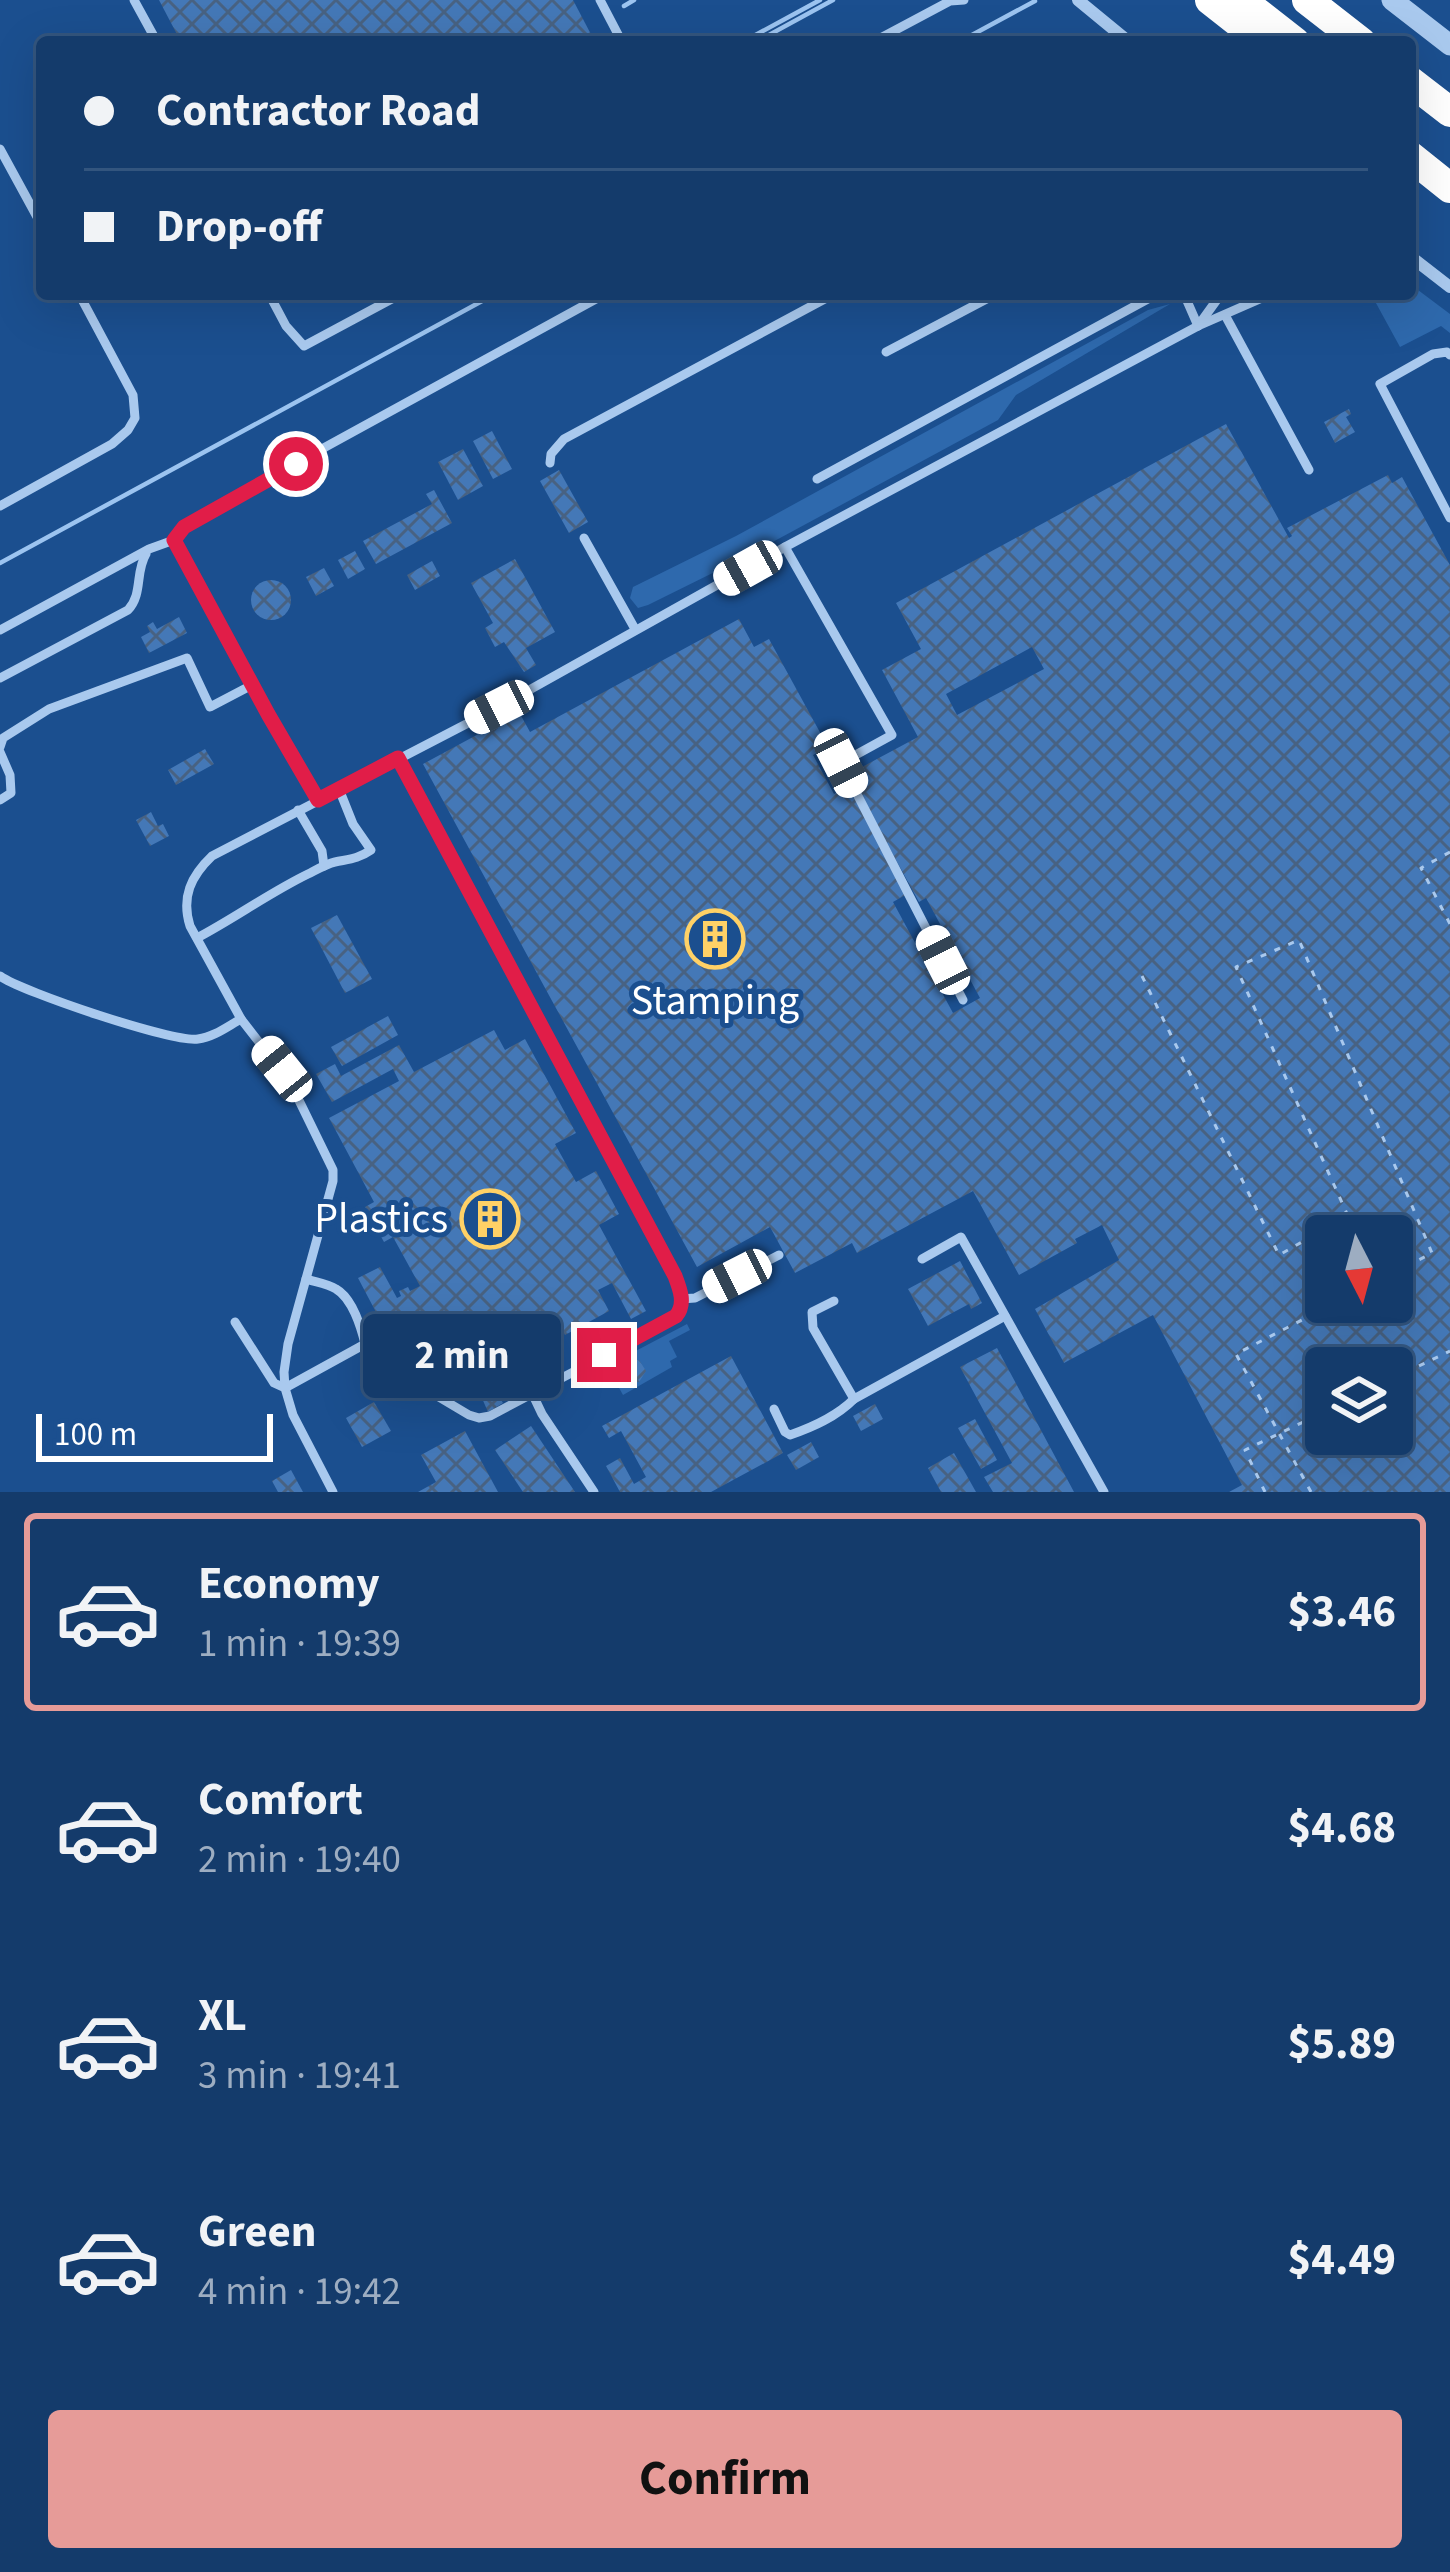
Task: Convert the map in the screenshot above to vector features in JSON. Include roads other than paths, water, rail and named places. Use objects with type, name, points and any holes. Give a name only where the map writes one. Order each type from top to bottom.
[{"type":"highway","points":[[1210,0],[1256,36]]},
{"type":"highway","points":[[1240,0],[1286,36]]},
{"type":"highway","points":[[1307,0],[1353,36]]},
{"type":"highway","points":[[1416,86],[1450,112]]},
{"type":"highway","points":[[1416,137],[1450,163]]},
{"type":"highway","points":[[1416,161],[1450,188]]},
{"type":"street","points":[[1078,0],[1118,36]]},
{"type":"street","points":[[1392,0],[1450,45]]},
{"type":"street","points":[[1416,261],[1450,287]]},
{"type":"lane","points":[[134,0],[154,36]]},
{"type":"lane","points":[[600,0],[619,36]]},
{"type":"lane","points":[[884,36],[950,1],[964,0]]},
{"type":"lane","points":[[0,149],[36,215]]},
{"type":"lane","points":[[0,506],[112,444],[135,418],[133,395],[82,300]]},
{"type":"lane","points":[[272,300],[304,346],[390,300]]},
{"type":"lane","points":[[0,630],[174,540],[184,527],[214,508],[594,300]]},
{"type":"lane","points":[[550,463],[556,447],[574,434],[823,300]]},
{"type":"lane","points":[[886,352],[985,300]]},
{"type":"lane","points":[[817,479],[1146,300]]},
{"type":"lane","points":[[1187,300],[1198,326]]},
{"type":"lane","points":[[1198,326],[1217,300]]},
{"type":"lane","points":[[333,1492],[298,1428],[284,1388],[285,1359],[333,1170],[290,1082],[242,1019],[186,913],[190,881],[200,867],[212,856],[612,646],[785,547],[1198,326],[1257,300]]},
{"type":"lane","points":[[1225,315],[1309,470]]},
{"type":"lane","points":[[1450,355],[1433,354],[1380,385],[1450,518]]},
{"type":"lane","points":[[584,538],[635,629]]},
{"type":"lane","points":[[174,540],[318,800]]},
{"type":"lane","points":[[785,547],[892,735],[841,763],[963,1000]]},
{"type":"lane","points":[[0,678],[128,610],[135,603],[139,569],[149,549]]},
{"type":"lane","points":[[0,800],[11,793],[0,749],[3,738],[49,709],[187,658],[210,707],[252,685]]},
{"type":"lane","points":[[306,1279],[338,1289],[364,1343],[386,1365],[479,1418],[490,1417],[681,1311],[675,1276],[398,758]]},
{"type":"lane","points":[[197,938],[264,896],[324,866],[350,862],[371,850],[353,824],[339,789]]},
{"type":"lane","points":[[298,810],[322,851],[324,866]]},
{"type":"lane","points":[[0,976],[17,988],[184,1040],[209,1036],[242,1019]]},
{"type":"lane","points":[[922,1259],[961,1237],[1104,1492]]},
{"type":"lane","points":[[682,1299],[695,1298],[779,1255]]},
{"type":"lane","points":[[834,1301],[812,1312],[813,1328],[854,1399]]},
{"type":"lane","points":[[774,1409],[790,1435],[812,1427],[1005,1316]]},
{"type":"lane","points":[[235,1322],[274,1383],[284,1388]]},
{"type":"lane","points":[[284,1388],[364,1343]]},
{"type":"lane","points":[[532,1394],[594,1492]]},
{"type":"waterway","points":[[624,6],[634,0]]},
{"type":"waterway","points":[[754,36],[820,0]]},
{"type":"waterway","points":[[767,36],[833,0]]},
{"type":"waterway","points":[[970,36],[1035,1]]},
{"type":"waterway","points":[[0,563],[484,300]]},
{"type":"place","name":"Stamping","points":[[715,939]]},
{"type":"place","name":"Plastics","points":[[490,1219]]}]
